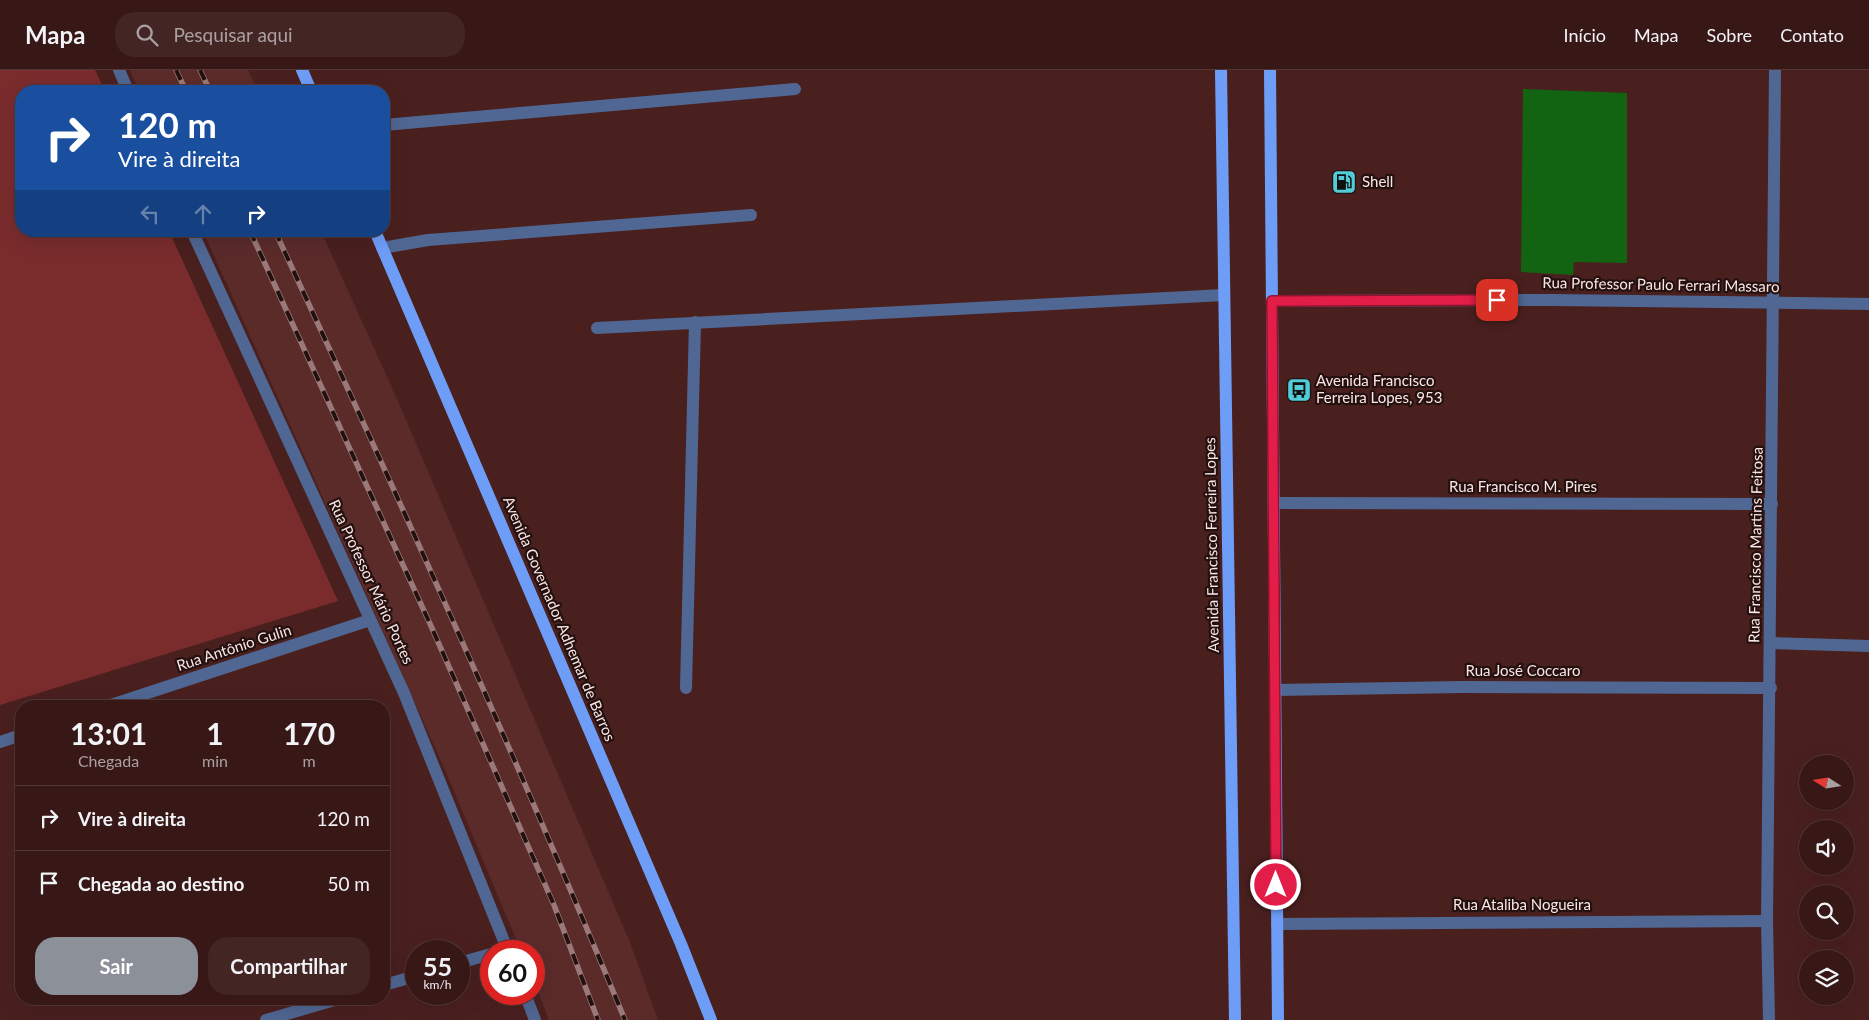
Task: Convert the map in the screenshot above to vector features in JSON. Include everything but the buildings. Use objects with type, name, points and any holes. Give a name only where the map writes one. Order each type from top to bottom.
[{"type":"main road","points":[[302,70],[309,85]]},
{"type":"main road","name":"Avenida Francisco Ferreira Lopes","points":[[1221,70],[1236,1020]]},
{"type":"main road","points":[[1270,70],[1278,1020]]},
{"type":"main road","name":"Avenida Governador Adhemar de Barros","points":[[377,237],[677,935],[711,1020]]},
{"type":"street","points":[[118,70],[125,85]]},
{"type":"street","name":"Rua Francisco Martins Feitosa","points":[[1769,1020],[1767,921],[1771,688],[1775,70]]},
{"type":"street","points":[[390,124],[795,89]]},
{"type":"street","points":[[382,248],[428,240],[751,215]]},
{"type":"street","name":"Rua Professor Mário Portes","points":[[195,237],[404,693],[501,940]]},
{"type":"street","points":[[597,328],[1224,295]]},
{"type":"street","name":"Rua Professor Paulo Ferrari Massaro","points":[[1272,301],[1553,300],[1869,304]]},
{"type":"street","points":[[686,688],[695,322]]},
{"type":"street","name":"Rua Francisco M. Pires","points":[[1273,503],[1772,504]]},
{"type":"street","name":"Rua Antônio Gulin","points":[[126,700],[370,620]]},
{"type":"street","points":[[1771,643],[1869,646]]},
{"type":"street","name":"Rua José Coccaro","points":[[1275,690],[1462,687],[1771,688]]},
{"type":"street","points":[[0,742],[15,737]]},
{"type":"street","name":"Rua Ataliba Nogueira","points":[[1277,924],[1767,921]]},
{"type":"street","points":[[390,984],[405,979]]},
{"type":"street","points":[[266,1020],[317,1005]]},
{"type":"street","points":[[530,1005],[536,1020]]},
{"type":"shaded area","points":[[0,70],[95,70],[102,85],[15,85],[15,237],[172,237],[338,601],[0,705]]},
{"type":"shaded area","points":[[130,70],[248,70],[255,85],[136,85]]},
{"type":"shaded area","points":[[206,237],[324,237],[397,399],[629,940],[658,1020],[549,1020],[543,1005],[545,1005],[545,940],[516,940],[446,772]]},
{"type":"railway","points":[[176,70],[183,85]]},
{"type":"railway","points":[[200,70],[207,85]]},
{"type":"railway","points":[[253,237],[431,626],[554,905],[598,1020]]},
{"type":"railway","points":[[278,237],[454,624],[541,821],[625,1020]]},
{"type":"place","name":"Shell","points":[[1344,182]]},
{"type":"place","name":"Avenida Francisco Ferreira Lopes, 953","points":[[1299,390]]},
{"type":"route","points":[[1276,885],[1272,301],[1497,300]]}]
